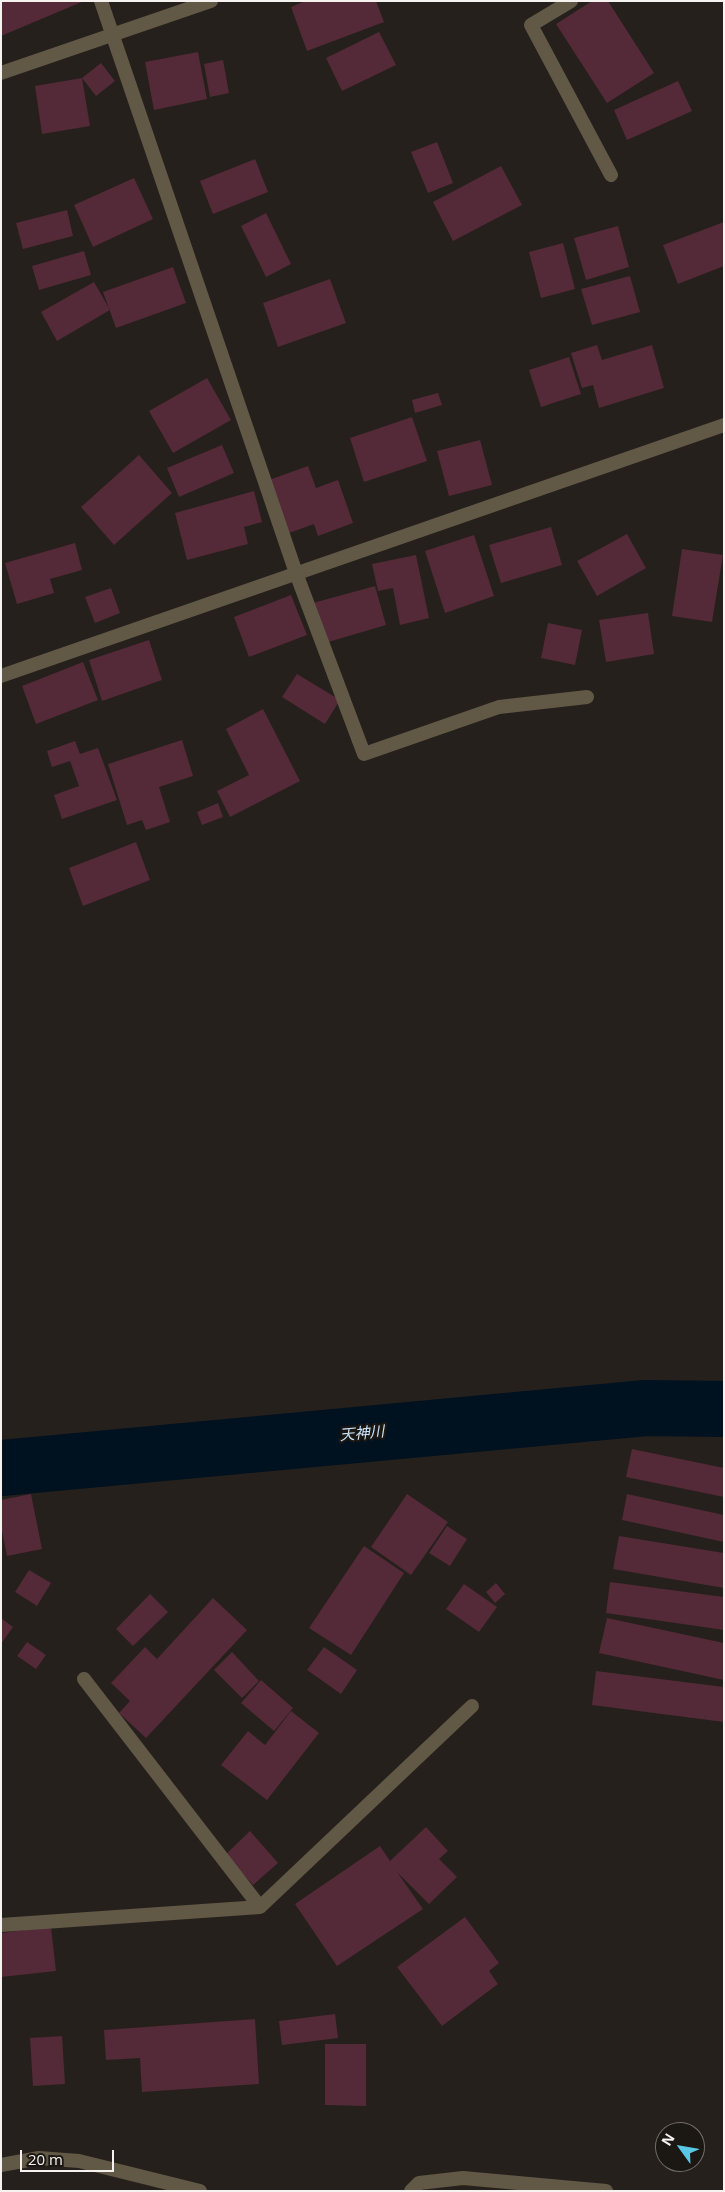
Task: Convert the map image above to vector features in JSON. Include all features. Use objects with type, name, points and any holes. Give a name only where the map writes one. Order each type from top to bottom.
[{"type":"street","points":[[101,1],[296,573],[364,754],[499,708],[587,697]]},
{"type":"street","points":[[1,73],[211,1]]},
{"type":"street","points":[[571,1],[530,25],[611,175]]},
{"type":"street","points":[[1,676],[724,425]]},
{"type":"street","points":[[84,1679],[260,1906]]},
{"type":"street","points":[[1,1925],[260,1906],[472,1706]]},
{"type":"street","points":[[1,2165],[39,2158],[79,2161],[200,2191]]},
{"type":"street","points":[[411,2191],[420,2184],[462,2178],[606,2191]]},
{"type":"building","points":[[1,1],[84,1],[1,36]]},
{"type":"building","points":[[305,1],[376,1],[384,22],[307,51],[291,7]]},
{"type":"building","points":[[592,1],[608,1],[654,73],[607,103],[556,24]]},
{"type":"building","points":[[379,32],[396,65],[342,91],[326,58]]},
{"type":"building","points":[[198,52],[207,99],[154,110],[145,62]]},
{"type":"building","points":[[223,60],[229,93],[210,97],[204,64]]},
{"type":"building","points":[[101,63],[115,81],[96,96],[82,78]]},
{"type":"building","points":[[82,78],[90,126],[42,134],[35,86]]},
{"type":"building","points":[[678,81],[692,111],[627,140],[614,110]]},
{"type":"building","points":[[437,142],[453,183],[428,193],[411,152]]},
{"type":"building","points":[[255,159],[268,192],[213,214],[200,181]]},
{"type":"building","points":[[501,166],[522,205],[453,241],[433,202]]},
{"type":"building","points":[[134,178],[153,219],[93,247],[74,205]]},
{"type":"building","points":[[67,210],[73,236],[23,249],[16,223]]},
{"type":"building","points":[[266,213],[291,264],[266,277],[241,226]]},
{"type":"building","points":[[724,222],[724,266],[678,284],[663,245]]},
{"type":"building","points":[[618,226],[629,267],[586,280],[574,238]]},
{"type":"building","points":[[563,243],[575,289],[541,298],[529,252]]},
{"type":"building","points":[[84,251],[91,275],[39,290],[32,266]]},
{"type":"building","points":[[173,267],[186,303],[116,328],[103,292]]},
{"type":"building","points":[[630,276],[640,312],[592,325],[581,289]]},
{"type":"building","points":[[330,279],[346,323],[278,347],[263,303]]},
{"type":"building","points":[[94,282],[110,310],[57,341],[41,312]]},
{"type":"building","points":[[597,345],[602,360],[652,345],[664,388],[599,408],[593,385],[582,388],[571,353]]},
{"type":"building","points":[[569,357],[581,394],[541,407],[529,370]]},
{"type":"building","points":[[207,378],[231,420],[173,453],[149,411]]},
{"type":"building","points":[[438,393],[442,405],[415,413],[412,400]]},
{"type":"building","points":[[412,417],[427,461],[364,482],[350,438]]},
{"type":"building","points":[[480,440],[492,485],[449,496],[437,451]]},
{"type":"building","points":[[222,445],[234,473],[179,497],[167,468]]},
{"type":"building","points":[[139,455],[172,493],[114,545],[81,507]]},
{"type":"building","points":[[308,466],[316,488],[338,480],[353,523],[318,536],[314,524],[289,533],[269,480]]},
{"type":"building","points":[[254,491],[262,522],[244,527],[248,544],[187,560],[175,513]]},
{"type":"building","points":[[551,527],[562,565],[501,583],[489,545]]},
{"type":"building","points":[[627,534],[646,568],[597,596],[577,561]]},
{"type":"building","points":[[474,535],[494,596],[445,613],[425,551]]},
{"type":"building","points":[[75,543],[82,570],[50,579],[54,593],[17,604],[5,563]]},
{"type":"building","points":[[682,549],[723,555],[712,622],[672,616]]},
{"type":"building","points":[[416,555],[429,618],[400,625],[393,588],[378,591],[372,564]]},
{"type":"building","points":[[375,586],[386,625],[325,643],[313,603]]},
{"type":"building","points":[[111,588],[120,613],[95,623],[85,597]]},
{"type":"building","points":[[291,595],[307,635],[249,657],[234,617]]},
{"type":"building","points":[[648,613],[654,654],[606,662],[599,620]]},
{"type":"building","points":[[548,623],[582,630],[575,665],[541,658]]},
{"type":"building","points":[[149,640],[162,680],[102,701],[89,660]]},
{"type":"building","points":[[83,662],[98,700],[36,724],[22,686]]},
{"type":"building","points":[[297,674],[340,700],[325,724],[282,697]]},
{"type":"building","points":[[263,709],[300,781],[230,817],[217,791],[249,775],[226,729]]},
{"type":"building","points":[[182,740],[193,776],[159,787],[170,822],[146,830],[142,820],[127,825],[108,764]]},
{"type":"building","points":[[75,741],[80,754],[98,748],[117,800],[62,819],[54,795],[79,786],[70,761],[52,767],[47,751]]},
{"type":"building","points":[[218,803],[223,817],[202,825],[197,812]]},
{"type":"building","points":[[136,842],[150,880],[83,906],[69,868]]},
{"type":"building","points":[[632,1449],[724,1468],[724,1497],[626,1477]]},
{"type":"building","points":[[31,1494],[42,1549],[7,1556],[1,1526],[1,1500]]},
{"type":"building","points":[[407,1494],[448,1522],[411,1575],[371,1547]]},
{"type":"building","points":[[627,1494],[724,1515],[724,1542],[622,1520]]},
{"type":"building","points":[[447,1526],[467,1539],[450,1566],[429,1553]]},
{"type":"building","points":[[619,1536],[724,1553],[724,1588],[613,1569]]},
{"type":"building","points":[[364,1546],[404,1573],[351,1655],[309,1628]]},
{"type":"building","points":[[29,1570],[51,1583],[37,1606],[15,1592]]},
{"type":"building","points":[[610,1582],[724,1597],[724,1630],[606,1613]]},
{"type":"building","points":[[496,1583],[505,1594],[495,1603],[486,1592]]},
{"type":"building","points":[[464,1584],[497,1607],[479,1632],[446,1609]]},
{"type":"building","points":[[150,1594],[168,1612],[133,1646],[116,1629]]},
{"type":"building","points":[[213,1598],[247,1630],[146,1738],[119,1713],[130,1701],[111,1683],[145,1647],[157,1659]]},
{"type":"building","points":[[1,1618],[13,1627],[1,1644]]},
{"type":"building","points":[[607,1618],[724,1643],[724,1680],[599,1653]]},
{"type":"building","points":[[27,1642],[46,1655],[36,1669],[17,1656]]},
{"type":"building","points":[[324,1647],[357,1670],[341,1694],[307,1670]]},
{"type":"building","points":[[232,1652],[259,1681],[242,1698],[214,1670]]},
{"type":"building","points":[[596,1671],[724,1687],[724,1722],[592,1705]]},
{"type":"building","points":[[261,1680],[293,1708],[274,1731],[241,1703]]},
{"type":"building","points":[[291,1711],[319,1733],[267,1800],[221,1765],[248,1731],[265,1745]]},
{"type":"building","points":[[426,1827],[448,1851],[439,1859],[457,1877],[429,1904],[397,1872],[423,1909],[337,1966],[295,1904],[380,1846],[390,1861]]},
{"type":"building","points":[[250,1831],[278,1863],[253,1885],[225,1855]]},
{"type":"building","points":[[465,1917],[499,1963],[489,1971],[498,1984],[442,2026],[397,1967]]},
{"type":"building","points":[[51,1927],[56,1971],[1,1977],[1,1933]]},
{"type":"building","points":[[335,2014],[338,2038],[282,2045],[279,2021]]},
{"type":"building","points":[[255,2019],[259,2084],[142,2092],[140,2058],[106,2060],[104,2030]]},
{"type":"building","points":[[62,2036],[65,2084],[33,2086],[30,2038]]},
{"type":"building","points":[[325,2044],[366,2044],[366,2106],[325,2105]]},
{"type":"waterway","name":"天神川","points":[[1,1468],[646,1408],[724,1409]]}]
